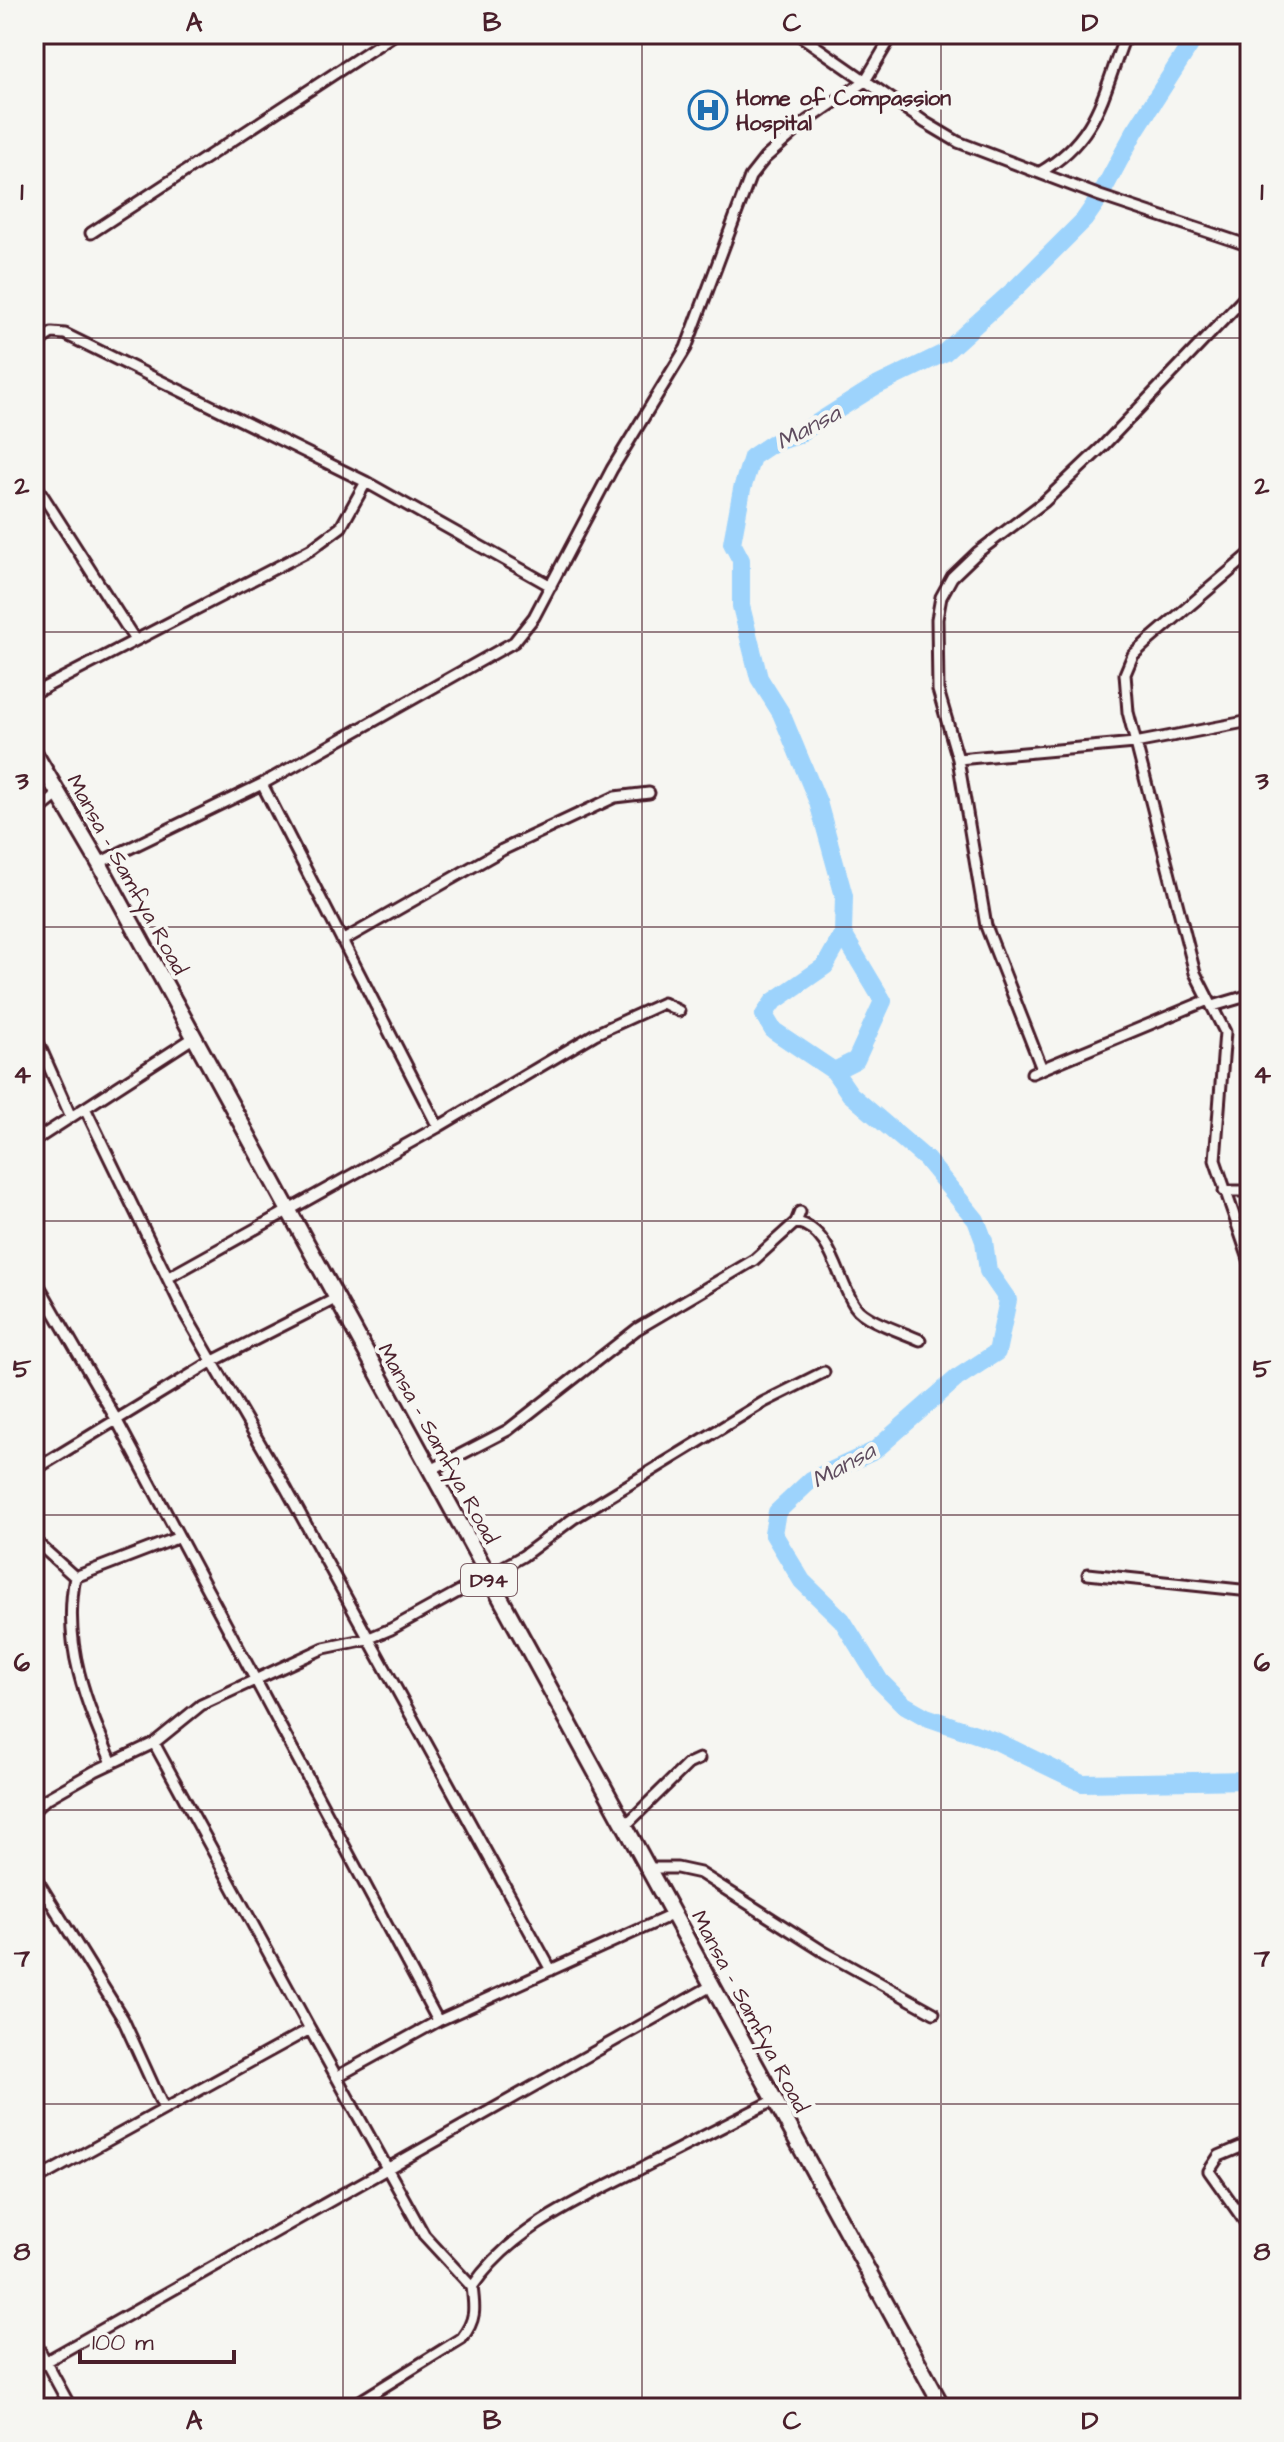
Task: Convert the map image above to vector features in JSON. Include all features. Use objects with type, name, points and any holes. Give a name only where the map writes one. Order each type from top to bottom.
[{"type":"main road","name":"Mansa - Samfya Road","points":[[34,752],[99,863],[943,2408]]},
{"type":"street","points":[[91,233],[395,34]]},
{"type":"street","points":[[798,34],[958,142],[1100,196],[1250,246]]},
{"type":"street","points":[[99,863],[262,784],[514,642],[534,617],[612,469],[686,348],[750,177],[765,158],[807,121],[865,81],[893,34]]},
{"type":"street","points":[[1039,173],[1075,147],[1097,115],[1126,34]]},
{"type":"street","points":[[1250,292],[1102,447],[1044,502],[978,552],[952,577],[941,597],[937,619],[938,690],[958,759],[986,926],[1037,1071],[1210,1003],[1250,995]]},
{"type":"street","points":[[34,344],[52,333],[65,334],[366,482],[551,586]]},
{"type":"street","points":[[34,482],[135,640]]},
{"type":"street","points":[[34,693],[331,537],[350,514],[366,482]]},
{"type":"street","points":[[1250,554],[1133,655],[1125,674],[1135,743],[1195,973],[1222,1022],[1226,1044],[1215,1160],[1250,1262]]},
{"type":"street","points":[[958,759],[1135,743],[1250,721]]},
{"type":"street","points":[[262,784],[438,1127]]},
{"type":"street","points":[[342,941],[502,850],[615,797],[649,793]]},
{"type":"street","points":[[34,814],[59,794]]},
{"type":"street","points":[[169,1277],[438,1127],[632,1014],[663,1003],[679,1011]]},
{"type":"street","points":[[34,1033],[71,1117]]},
{"type":"street","points":[[34,1141],[193,1038]]},
{"type":"street","points":[[85,1108],[213,1361],[551,1970]]},
{"type":"street","points":[[1224,1191],[1250,1191]]},
{"type":"street","points":[[429,1471],[508,1430],[616,1344],[695,1291],[754,1260],[798,1217],[827,1249],[855,1307],[868,1319],[920,1340]]},
{"type":"street","points":[[34,1277],[116,1419],[438,2021]]},
{"type":"street","points":[[34,1305],[45,1298]]},
{"type":"street","points":[[34,1470],[213,1361],[335,1299]]},
{"type":"street","points":[[34,1810],[46,1799],[154,1743],[201,1705],[255,1683],[324,1648],[367,1639],[523,1556],[574,1518],[764,1402],[824,1372]]},
{"type":"street","points":[[75,1577],[177,1538]]},
{"type":"street","points":[[34,1540],[75,1577]]},
{"type":"street","points":[[1088,1574],[1250,1591]]},
{"type":"street","points":[[75,1577],[72,1596],[74,1655],[81,1688],[112,1763]]},
{"type":"street","points":[[154,1743],[424,2235],[472,2287],[473,2324],[462,2338],[349,2408]]},
{"type":"street","points":[[625,1826],[688,1764],[699,1759]]},
{"type":"street","points":[[649,1868],[677,1868],[700,1873],[824,1952],[934,2013]]},
{"type":"street","points":[[34,1875],[123,2019],[164,2109]]},
{"type":"street","points":[[338,2076],[438,2021],[674,1914]]},
{"type":"street","points":[[34,2368],[713,1985]]},
{"type":"street","points":[[34,2181],[310,2029]]},
{"type":"street","points":[[472,2287],[486,2265],[523,2232],[565,2207],[773,2101]]},
{"type":"street","points":[[1250,2143],[1219,2156],[1209,2171],[1250,2229]]},
{"type":"street","points":[[34,2340],[71,2408]]},
{"type":"waterway","name":"Mansa","points":[[1197,34],[1135,131],[1084,220],[1016,288],[944,353],[874,387],[796,436],[773,443],[752,457],[742,489],[732,543],[741,560],[741,606],[759,678],[781,713],[818,802],[844,896],[843,934],[825,966],[773,1002],[764,1015],[773,1030],[834,1071],[850,1094],[926,1159],[976,1220],[984,1241],[988,1271],[1008,1300],[997,1352],[957,1378],[874,1451],[811,1480],[777,1512],[773,1533],[802,1581],[842,1620],[880,1681],[903,1704],[926,1717],[996,1741],[1082,1783],[1250,1780]]},
{"type":"waterway","name":"Mansa","points":[[834,1071],[856,1060],[883,1001],[843,934]]},
{"type":"place","name":"Home of Compassion Hospital","points":[[708,110]]}]
